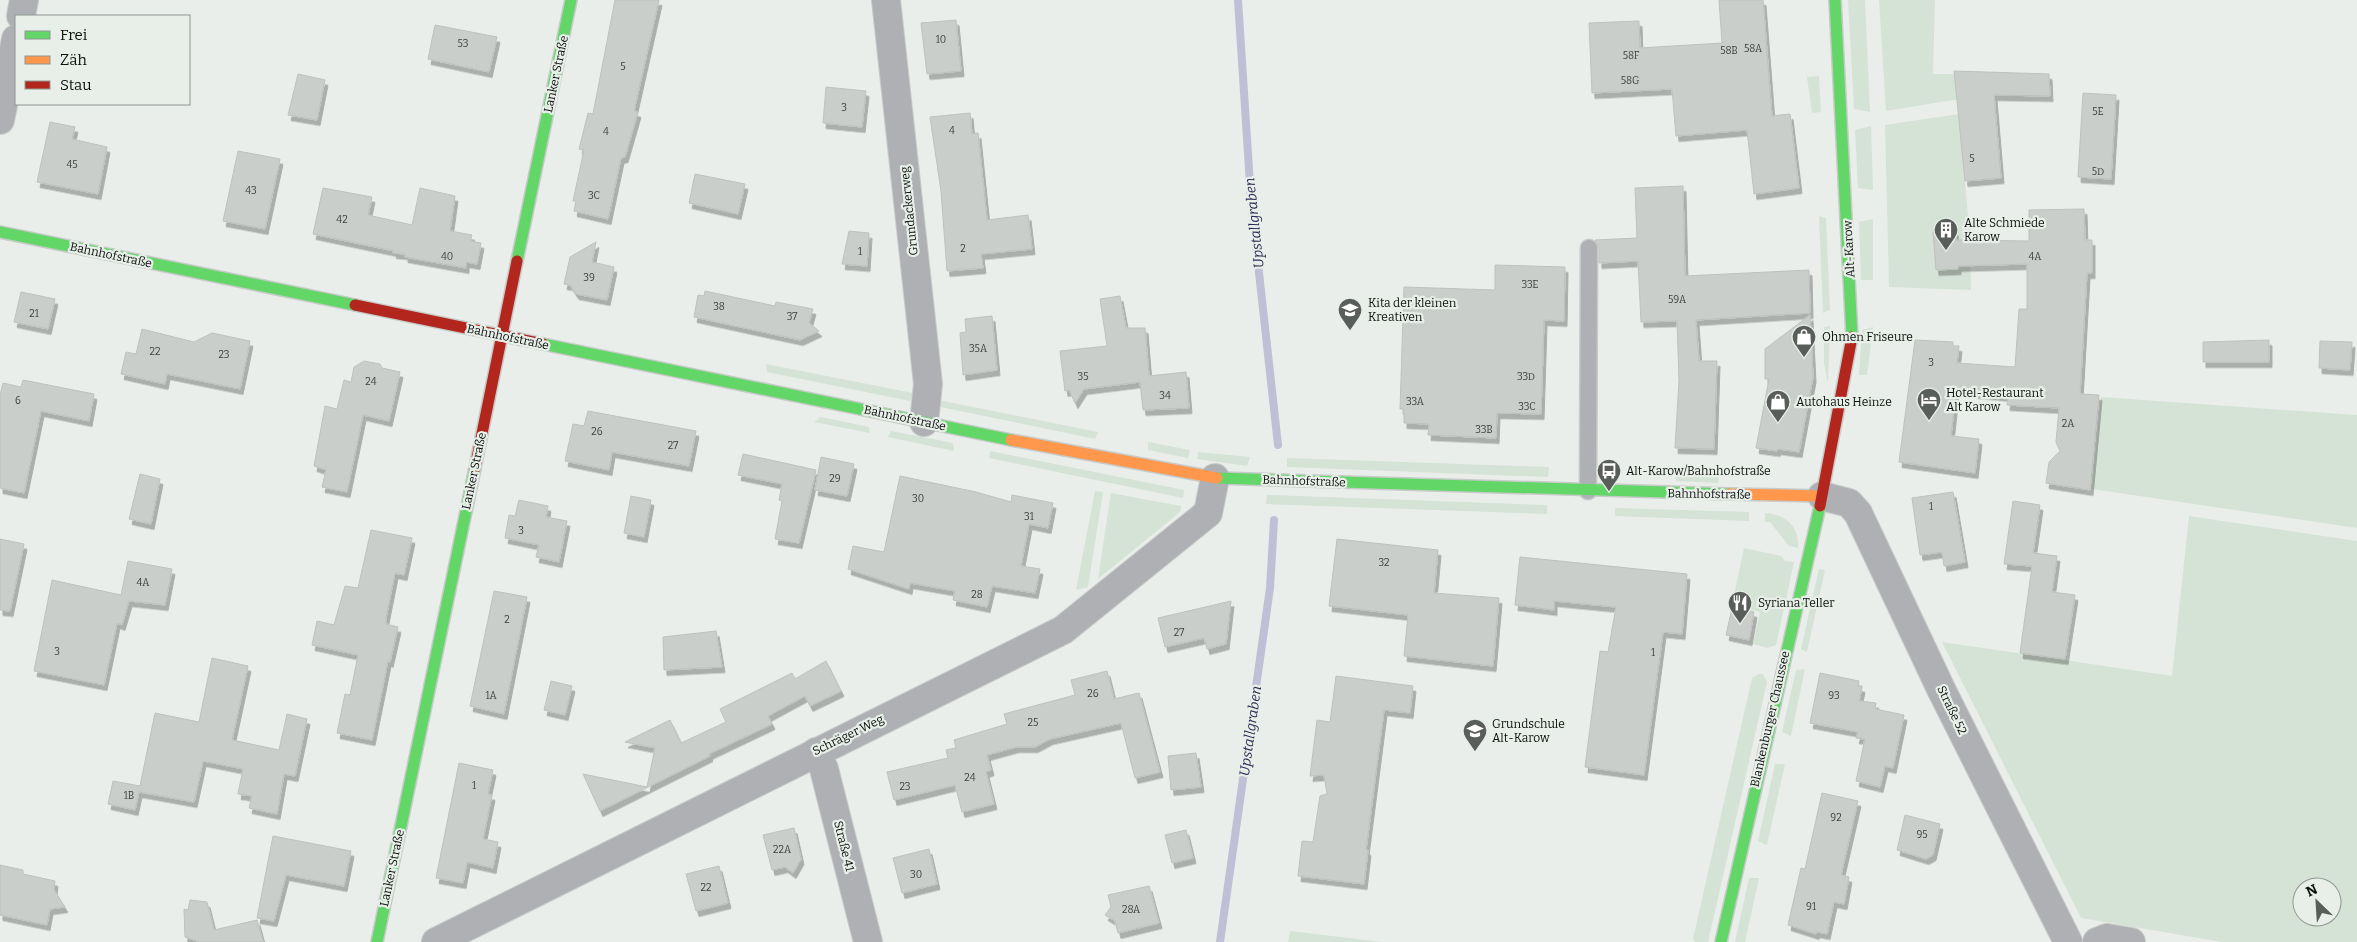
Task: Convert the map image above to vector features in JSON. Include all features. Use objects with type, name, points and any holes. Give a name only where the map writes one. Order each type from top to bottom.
[{"type":"main road","name":"Lanker Straße","points":[[377,942],[571,0]]},
{"type":"main road","name":"Alt-Karow","points":[[1822,496],[1852,337],[1835,0]]},
{"type":"main road","name":"Bahnhofstraße","points":[[0,232],[924,422],[1214,478],[1588,491],[1822,496]]},
{"type":"main road","name":"Blankenburger Chaussee","points":[[1721,942],[1757,775],[1822,496]]},
{"type":"street","points":[[21,15],[24,0]]},
{"type":"street","name":"Grundackerweg","points":[[886,0],[928,384],[924,422]]},
{"type":"street","points":[[0,120],[15,44]]},
{"type":"street","name":"Schräger Weg","points":[[436,942],[1063,630],[1208,513],[1214,478]]},
{"type":"street","name":"Straße 52","points":[[1822,496],[1848,503],[1858,513],[1942,690],[2068,942]]},
{"type":"street","name":"Straße 41","points":[[816,752],[824,769],[868,942]]},
{"type":"street","points":[[2097,942],[2107,938],[2131,942]]},
{"type":"lane","points":[[1588,491],[1589,248]]},
{"type":"shaded area","points":[[1848,0],[1865,0],[1870,112],[1854,109]]},
{"type":"shaded area","points":[[1879,0],[1935,0],[1933,74],[1956,74],[1959,99],[1886,111]]},
{"type":"shaded area","points":[[1819,76],[1821,112],[1812,113],[1807,77]]},
{"type":"shaded area","points":[[1959,114],[1970,238],[1971,290],[1889,287],[1885,125]]},
{"type":"shaded area","points":[[1871,126],[1873,190],[1858,188],[1855,130]]},
{"type":"shaded area","points":[[1819,216],[1826,218],[1830,310],[1823,313]]},
{"type":"shaded area","points":[[1873,219],[1873,280],[1861,280],[1859,222]]},
{"type":"shaded area","points":[[1830,326],[1828,383],[1824,363],[1824,327]]},
{"type":"shaded area","points":[[1873,327],[1867,375],[1859,375],[1862,330]]},
{"type":"shaded area","points":[[766,364],[913,393],[910,401],[767,372]]},
{"type":"shaded area","points":[[2101,397],[2357,415],[2357,528],[2092,489]]},
{"type":"shaded area","points":[[938,400],[1098,432],[1095,439],[941,407]]},
{"type":"shaded area","points":[[821,417],[869,427],[870,433],[814,422]]},
{"type":"shaded area","points":[[891,431],[953,443],[954,451],[888,437]]},
{"type":"shaded area","points":[[1148,442],[1190,450],[1188,458],[1148,450]]},
{"type":"shaded area","points":[[990,451],[1184,490],[1183,498],[989,458]]},
{"type":"shaded area","points":[[1198,452],[1250,457],[1247,466],[1197,459]]},
{"type":"shaded area","points":[[1287,458],[1549,467],[1548,477],[1287,467]]},
{"type":"shaded area","points":[[1675,474],[1719,475],[1718,483],[1676,481]]},
{"type":"shaded area","points":[[1095,491],[1103,492],[1088,587],[1076,590]]},
{"type":"shaded area","points":[[1111,493],[1181,506],[1180,512],[1098,579]]},
{"type":"shaded area","points":[[1267,495],[1547,505],[1547,514],[1266,504]]},
{"type":"shaded area","points":[[1615,508],[1749,512],[1749,521],[1615,516]]},
{"type":"shaded area","points":[[1765,513],[1779,516],[1790,523],[1797,534],[1798,548],[1789,546],[1770,522],[1765,522]]},
{"type":"shaded area","points":[[2189,516],[2357,541],[2357,942],[2222,942],[2081,918],[1942,642],[2172,676]]},
{"type":"shaded area","points":[[1744,548],[1781,556],[1785,561],[1794,562],[1776,645],[1768,648],[1753,644],[1760,612],[1732,605]]},
{"type":"shaded area","points":[[1819,569],[1825,570],[1807,652],[1801,649]]},
{"type":"shaded area","points":[[1805,669],[1791,736],[1782,732],[1796,670]]},
{"type":"shaded area","points":[[1763,674],[1767,682],[1708,942],[1695,942],[1693,939],[1752,678]]},
{"type":"shaded area","points":[[1775,764],[1785,764],[1767,845],[1758,841]]},
{"type":"shaded area","points":[[1749,878],[1759,878],[1745,942],[1735,942]]},
{"type":"shaded area","points":[[1290,931],[1382,942],[1288,942]]},
{"type":"building","points":[[615,0],[659,0],[634,111],[638,112],[625,157],[621,158],[608,219],[574,211],[576,201],[573,201],[584,150],[579,149],[588,113],[593,114]]},
{"type":"building","points":[[1719,0],[1763,0],[1772,116],[1790,114],[1799,188],[1754,194],[1747,130],[1676,136],[1672,89],[1592,93],[1589,23],[1639,21],[1640,48],[1722,43]]},
{"type":"building","points":[[956,20],[961,71],[927,74],[921,23]]},
{"type":"building","points":[[435,25],[497,37],[489,72],[428,59]]},
{"type":"building","points":[[1954,71],[2049,74],[2050,96],[1994,95],[2001,178],[1965,181]]},
{"type":"building","points":[[298,74],[325,80],[317,120],[288,115]]},
{"type":"building","points":[[826,87],[866,91],[862,127],[823,123]]},
{"type":"building","points":[[2083,93],[2116,95],[2111,179],[2078,177]]},
{"type":"building","points":[[970,113],[972,134],[978,133],[987,220],[1028,215],[1032,249],[981,254],[983,268],[947,271],[941,191],[930,117]]},
{"type":"building","points":[[50,122],[75,127],[72,139],[107,147],[98,194],[37,182]]},
{"type":"building","points":[[238,151],[280,159],[265,229],[223,221]]},
{"type":"building","points":[[695,174],[745,184],[738,214],[689,203]]},
{"type":"building","points":[[1683,186],[1685,276],[1809,270],[1810,313],[1696,320],[1699,361],[1717,361],[1714,449],[1675,448],[1679,381],[1677,321],[1641,322],[1638,261],[1599,263],[1599,248],[1595,240],[1637,238],[1635,188]]},
{"type":"building","points":[[323,188],[372,197],[368,215],[412,225],[420,188],[455,196],[450,231],[472,235],[470,241],[481,243],[477,264],[466,262],[466,268],[405,257],[405,254],[393,253],[394,251],[313,234]]},
{"type":"building","points":[[2084,209],[2085,240],[2092,240],[2092,273],[2087,273],[2080,394],[2099,395],[2090,490],[2046,483],[2049,462],[2060,451],[2056,442],[2059,408],[2007,405],[2008,396],[1956,391],[1951,436],[1979,439],[1975,473],[1899,462],[1915,340],[1953,342],[1953,346],[1959,346],[1957,363],[2015,367],[2019,309],[2027,309],[2027,264],[1958,266],[1958,269],[1936,270],[1933,232],[1955,230],[1956,240],[2029,241],[2029,210]]},
{"type":"building","points":[[849,231],[869,233],[867,266],[842,264]]},
{"type":"building","points":[[596,242],[592,262],[614,267],[607,300],[576,294],[570,285],[564,284],[570,257]]},
{"type":"building","points":[[1495,265],[1565,267],[1564,321],[1544,320],[1541,414],[1497,413],[1496,438],[1428,435],[1429,424],[1404,423],[1404,409],[1400,409],[1404,287],[1495,290]]},
{"type":"building","points":[[705,291],[775,306],[776,302],[813,309],[809,323],[819,331],[800,340],[694,317],[698,295],[704,296]]},
{"type":"building","points":[[21,292],[55,299],[48,329],[14,322]]},
{"type":"building","points":[[1120,296],[1126,328],[1145,328],[1149,376],[1186,372],[1189,408],[1143,410],[1140,382],[1084,389],[1075,403],[1069,390],[1065,391],[1060,351],[1107,346],[1100,299]]},
{"type":"building","points":[[1810,315],[1813,377],[1799,452],[1756,448],[1769,379],[1765,379],[1765,349]]},
{"type":"building","points":[[992,316],[997,370],[963,375],[960,333],[966,332],[965,319]]},
{"type":"building","points":[[142,329],[194,342],[212,333],[250,341],[240,389],[167,374],[165,384],[121,374],[126,352],[136,354]]},
{"type":"building","points":[[2269,340],[2269,362],[2203,362],[2203,342]]},
{"type":"building","points":[[2320,341],[2352,342],[2350,370],[2319,368]]},
{"type":"building","points":[[364,361],[380,364],[382,368],[400,372],[389,421],[363,415],[347,492],[322,487],[326,470],[314,466],[325,406],[337,409],[344,380],[351,382],[354,367]]},
{"type":"building","points":[[23,380],[94,394],[89,421],[41,411],[24,493],[0,488],[0,395],[3,383],[21,387]]},
{"type":"building","points":[[588,411],[696,431],[689,466],[612,452],[609,470],[565,461],[573,424],[584,426]]},
{"type":"building","points":[[743,454],[816,470],[799,543],[775,539],[782,501],[779,500],[782,484],[738,475]]},
{"type":"building","points":[[821,457],[854,464],[847,496],[815,490]]},
{"type":"building","points":[[140,474],[160,479],[151,524],[129,519]]},
{"type":"building","points":[[900,476],[976,492],[1011,502],[1012,495],[1053,503],[1048,528],[1029,524],[1021,566],[1040,569],[1035,593],[992,586],[987,607],[953,600],[955,591],[910,583],[909,589],[848,569],[853,546],[884,552]]},
{"type":"building","points":[[1953,492],[1965,562],[1944,566],[1942,552],[1920,555],[1912,498]]},
{"type":"building","points":[[631,496],[651,500],[644,537],[624,533]]},
{"type":"building","points":[[519,500],[548,506],[546,517],[567,521],[559,562],[536,557],[539,545],[505,538],[509,515],[515,516]]},
{"type":"building","points":[[2013,501],[2040,505],[2033,553],[2057,556],[2052,592],[2075,595],[2065,659],[2020,653],[2032,566],[2004,564]]},
{"type":"building","points":[[371,530],[412,538],[404,575],[395,573],[386,618],[386,624],[398,627],[390,662],[388,661],[372,740],[337,733],[345,694],[350,695],[358,655],[312,645],[317,621],[334,625],[345,586],[358,588]]},
{"type":"building","points":[[0,539],[24,544],[10,611],[0,610]]},
{"type":"building","points":[[1337,539],[1438,550],[1434,593],[1499,598],[1493,666],[1404,656],[1408,615],[1329,606]]},
{"type":"building","points":[[1520,557],[1687,574],[1682,634],[1663,632],[1644,775],[1585,767],[1600,651],[1608,652],[1616,607],[1554,601],[1554,610],[1515,605]]},
{"type":"building","points":[[128,561],[172,569],[165,605],[129,601],[122,625],[117,623],[104,685],[34,671],[52,580],[121,595]]},
{"type":"building","points":[[494,591],[527,597],[504,714],[470,706]]},
{"type":"building","points":[[1231,601],[1226,644],[1207,649],[1204,638],[1165,647],[1158,618]]},
{"type":"building","name":"Syriana Teller","points":[[1732,608],[1754,612],[1749,640],[1726,635]]},
{"type":"building","points":[[716,631],[722,667],[664,670],[663,637]]},
{"type":"building","points":[[212,658],[248,666],[232,740],[279,750],[287,714],[307,719],[295,776],[284,774],[277,814],[249,808],[252,796],[238,794],[243,769],[203,761],[194,802],[139,792],[135,810],[108,804],[113,781],[140,786],[155,713],[199,722]]},
{"type":"building","points":[[826,661],[841,691],[810,706],[805,696],[768,716],[772,724],[709,754],[710,756],[600,811],[583,774],[647,787],[655,748],[625,742],[670,720],[681,743],[726,722],[720,709],[792,673],[795,679]]},
{"type":"building","points":[[1107,671],[1114,699],[1139,693],[1160,772],[1135,778],[1121,723],[1050,739],[1035,747],[1016,747],[987,755],[991,770],[986,772],[994,804],[962,812],[955,785],[894,800],[887,772],[948,758],[946,750],[956,748],[954,740],[1007,724],[1004,714],[1075,695],[1071,680]]},
{"type":"building","points":[[1820,673],[1859,681],[1858,686],[1862,687],[1859,701],[1876,703],[1875,709],[1904,715],[1893,768],[1885,766],[1880,787],[1856,781],[1865,739],[1856,738],[1858,732],[1810,723]]},
{"type":"building","points":[[1336,676],[1413,686],[1410,713],[1384,710],[1366,850],[1368,850],[1364,884],[1298,876],[1302,841],[1313,842],[1320,796],[1327,794],[1324,775],[1310,776],[1317,720],[1330,722]]},
{"type":"building","points":[[551,681],[572,686],[565,715],[544,710]]},
{"type":"building","points":[[1196,753],[1201,787],[1171,790],[1168,756]]},
{"type":"building","points":[[459,763],[493,770],[488,794],[492,795],[483,839],[498,842],[493,868],[467,862],[463,883],[436,878]]},
{"type":"building","points":[[1822,793],[1858,801],[1841,875],[1849,877],[1844,904],[1834,902],[1827,934],[1817,932],[1816,934],[1788,925],[1801,868],[1805,869]]},
{"type":"building","points":[[1905,815],[1940,824],[1933,855],[1926,859],[1897,850]]},
{"type":"building","points":[[794,828],[801,859],[793,873],[785,867],[772,870],[763,835]]},
{"type":"building","points":[[1186,830],[1193,858],[1172,863],[1165,835]]},
{"type":"building","points":[[273,836],[351,851],[344,886],[286,875],[274,921],[257,918]]},
{"type":"building","points":[[929,849],[937,884],[902,893],[893,858]]},
{"type":"building","points":[[0,865],[23,870],[23,874],[55,881],[54,890],[65,907],[50,909],[47,925],[0,915]]},
{"type":"building","points":[[719,866],[728,903],[696,911],[686,874]]},
{"type":"building","points":[[1149,886],[1159,923],[1118,933],[1115,921],[1105,915],[1111,907],[1108,895]]},
{"type":"building","points":[[190,900],[207,902],[214,930],[257,920],[263,942],[200,942],[185,937],[184,909],[188,910]]},
{"type":"waterway","name":"Upstallgraben","points":[[1238,0],[1251,200],[1278,445]]},
{"type":"waterway","name":"Upstallgraben","points":[[1220,942],[1270,588],[1274,520]]},
{"type":"traffic: fast","points":[[517,261],[571,0]]},
{"type":"traffic: fast","points":[[1835,0],[1852,337]]},
{"type":"traffic: fast","points":[[0,232],[355,305]]},
{"type":"traffic: fast","points":[[543,344],[1011,440]]},
{"type":"traffic: fast","points":[[377,942],[475,468]]},
{"type":"traffic: fast","points":[[1217,478],[1729,494]]},
{"type":"traffic: fast","points":[[1721,942],[1820,506]]},
{"type":"traffic: slow","points":[[1011,440],[1217,478]]},
{"type":"traffic: slow","points":[[1729,494],[1822,496]]},
{"type":"traffic: jam","points":[[475,468],[517,261]]},
{"type":"traffic: jam","points":[[355,305],[543,344]]},
{"type":"traffic: jam","points":[[1820,506],[1852,337]]},
{"type":"place","name":"Alte Schmiede Karow","points":[[1946,251]]},
{"type":"place","name":"Kita der kleinen Kreativen","points":[[1350,331]]},
{"type":"place","name":"Ohmen Friseure","points":[[1804,358]]},
{"type":"place","name":"Hotel-Restaurant Alt Karow","points":[[1929,421]]},
{"type":"place","name":"Autohaus Heinze","points":[[1778,423]]},
{"type":"place","name":"Alt-Karow/Bahnhofstraße","points":[[1609,492]]},
{"type":"place","name":"Syriana Teller","points":[[1740,624]]},
{"type":"place","name":"Grundschule Alt-Karow","points":[[1475,752]]}]
